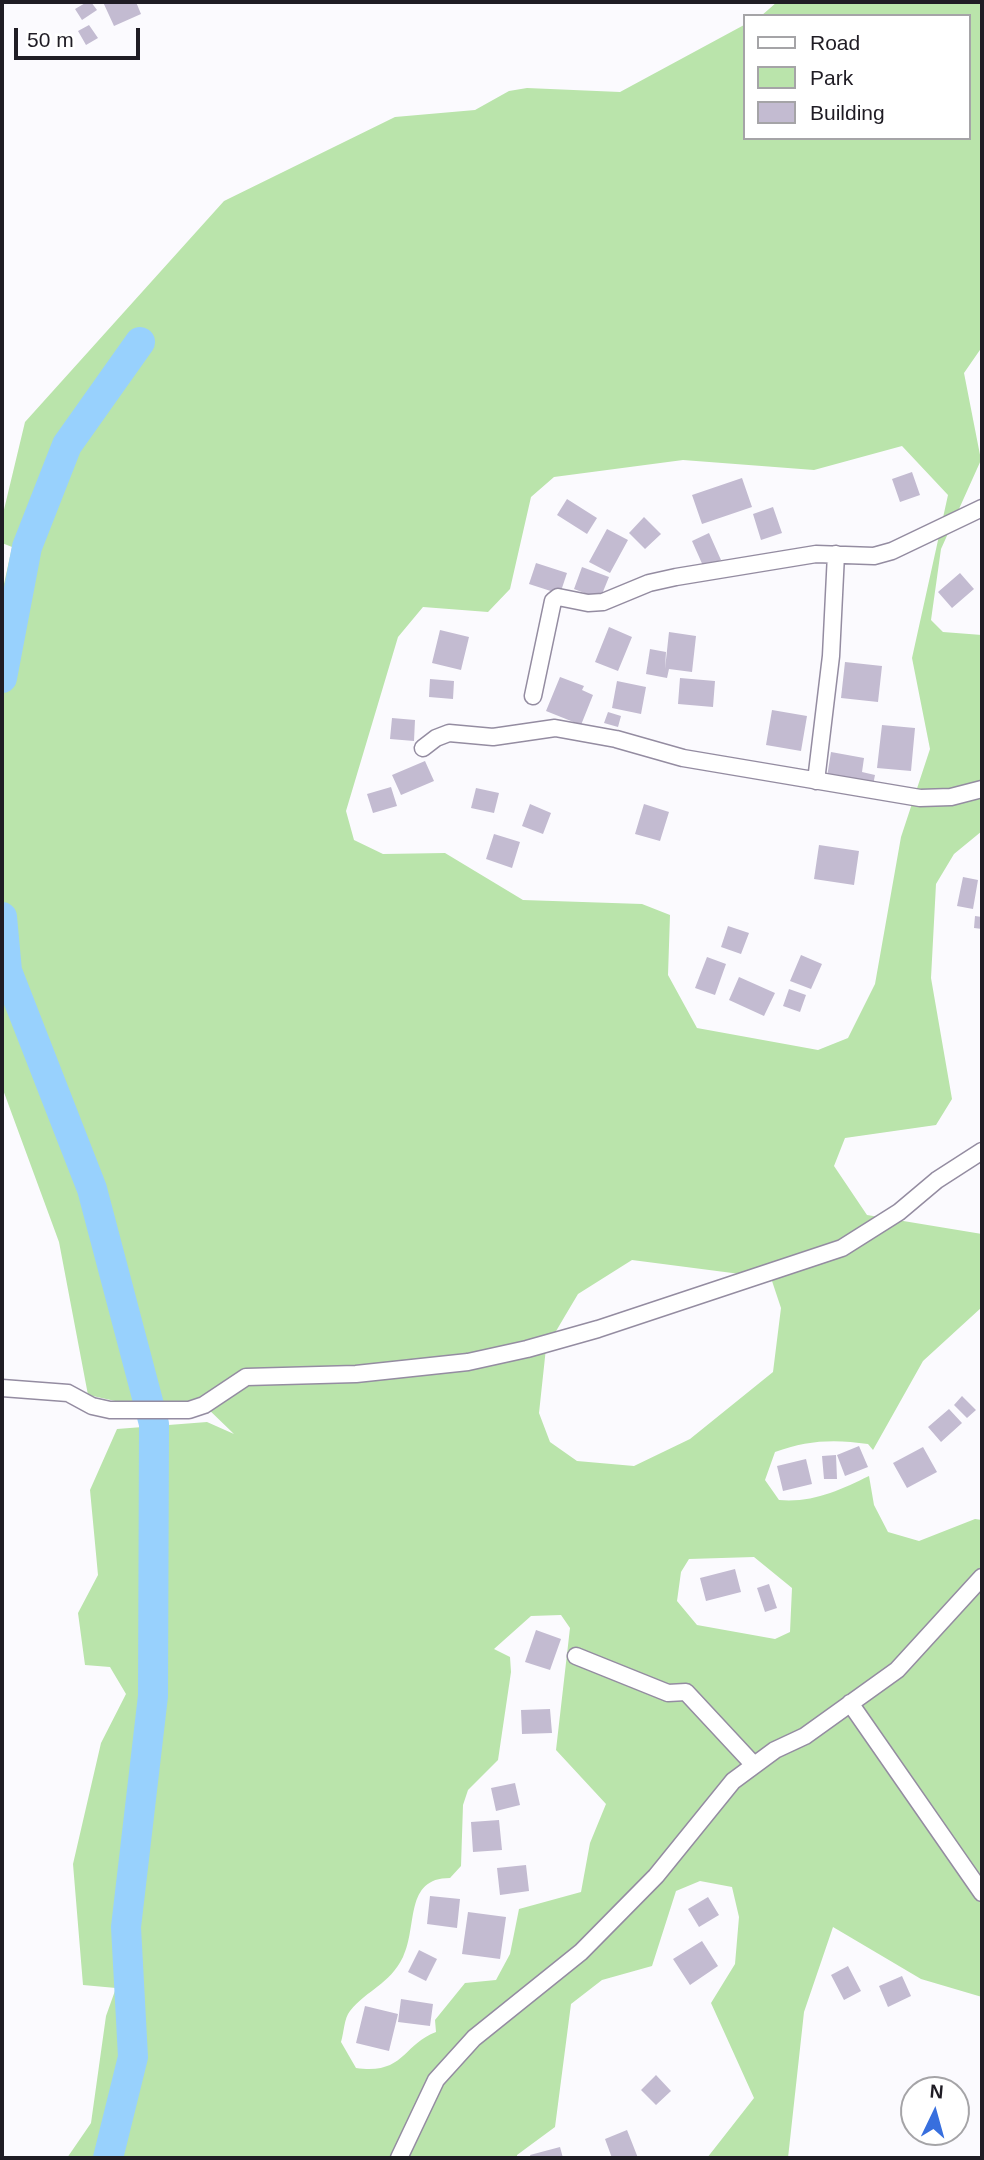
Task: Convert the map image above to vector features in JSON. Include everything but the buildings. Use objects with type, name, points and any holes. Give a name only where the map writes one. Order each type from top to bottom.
[{"type":"street","points":[[533,696],[553,601],[558,597],[589,603],[603,602],[649,583],[676,577],[816,554],[862,556],[892,551],[982,508]]},
{"type":"street","points":[[816,781],[831,656],[836,554]]},
{"type":"street","points":[[423,748],[436,738],[449,733],[494,737],[555,728],[616,739],[683,758],[920,798],[951,797],[982,789]]},
{"type":"street","points":[[2,1388],[68,1393],[101,1409],[189,1409],[204,1405],[246,1377],[356,1374],[468,1362],[527,1349],[598,1329],[842,1248],[900,1212],[937,1180],[982,1151]]},
{"type":"street","points":[[399,2158],[436,2080],[474,2038],[581,1952],[656,1876],[733,1781],[754,1764],[805,1736],[897,1670],[982,1577]]},
{"type":"street","points":[[576,1656],[668,1693],[686,1692],[754,1764]]},
{"type":"street","points":[[850,1703],[982,1892]]},
{"type":"green space","points":[[777,2],[982,2],[982,347],[964,373],[981,460],[941,549],[931,620],[943,632],[982,635],[982,831],[954,854],[936,884],[931,978],[952,1099],[936,1125],[845,1138],[834,1166],[867,1215],[982,1234],[982,1307],[923,1361],[873,1450],[868,1444],[844,1441],[810,1443],[787,1448],[775,1452],[765,1480],[779,1500],[791,1500],[826,1494],[869,1476],[874,1505],[888,1532],[919,1541],[975,1519],[982,1520],[982,1997],[921,1979],[833,1927],[804,2012],[788,2158],[707,2158],[754,2098],[711,2003],[735,1964],[739,1917],[732,1887],[700,1881],[676,1891],[652,1966],[602,1980],[571,2004],[555,2127],[517,2155],[517,2158],[67,2158],[91,2123],[106,2016],[116,1988],[83,1985],[73,1864],[101,1743],[126,1694],[110,1667],[85,1665],[78,1613],[98,1575],[90,1490],[117,1429],[207,1422],[234,1434],[204,1405],[138,1406],[88,1395],[59,1242],[2,1087],[2,593],[12,547],[2,543],[2,518],[25,422],[224,201],[395,117],[475,110],[509,91],[527,88],[620,92],[743,26],[743,140],[970,140],[970,14],[763,14]],"holes":[[[902,446],[948,495],[912,658],[930,749],[901,837],[875,984],[848,1038],[818,1050],[697,1028],[668,975],[670,915],[642,904],[523,900],[445,853],[383,854],[354,840],[346,811],[398,637],[423,607],[488,612],[510,589],[531,497],[554,477],[683,460],[814,470]],[[632,1260],[771,1278],[781,1308],[773,1372],[690,1439],[634,1466],[577,1461],[550,1442],[539,1413],[546,1348],[578,1294]],[[754,1557],[792,1588],[790,1632],[775,1639],[697,1625],[677,1601],[681,1572],[689,1559]],[[561,1615],[570,1628],[556,1750],[606,1804],[590,1843],[581,1892],[519,1909],[510,1954],[496,1980],[465,1983],[435,2020],[436,2032],[416,2044],[401,2058],[384,2067],[356,2068],[341,2042],[346,2018],[357,2004],[385,1981],[403,1957],[415,1906],[425,1886],[435,1880],[450,1878],[461,1866],[463,1805],[468,1790],[498,1760],[511,1672],[510,1657],[494,1649],[531,1616]]]},
{"type":"waterway","points":[[2,678],[27,547],[67,445],[140,342]]},
{"type":"waterway","points":[[2,917],[7,971],[92,1189],[154,1424],[153,1696],[126,1927],[133,2057],[108,2158]]}]
